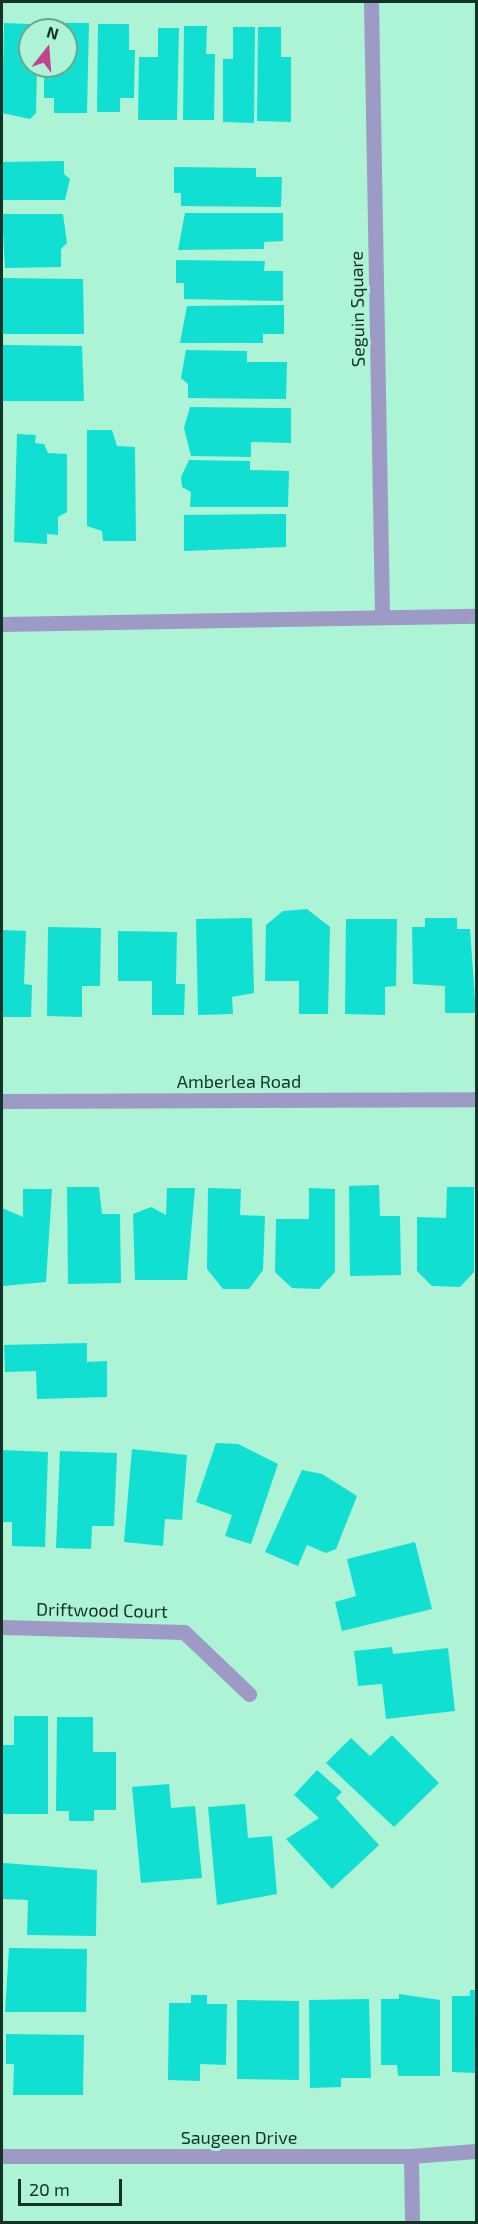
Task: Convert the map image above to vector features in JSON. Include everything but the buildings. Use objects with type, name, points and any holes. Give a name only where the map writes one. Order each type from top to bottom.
[{"type":"street","name":"Seguin Square","points":[[371,2],[381,616]]},
{"type":"street","points":[[2,624],[477,616]]},
{"type":"street","name":"Amberlea Road","points":[[2,1101],[477,1099]]},
{"type":"street","name":"Driftwood Court","points":[[2,1627],[184,1632],[249,1694]]},
{"type":"street","name":"Saugeen Drive","points":[[2,2156],[411,2156],[477,2151]]},
{"type":"street","points":[[411,2156],[412,2223]]}]
